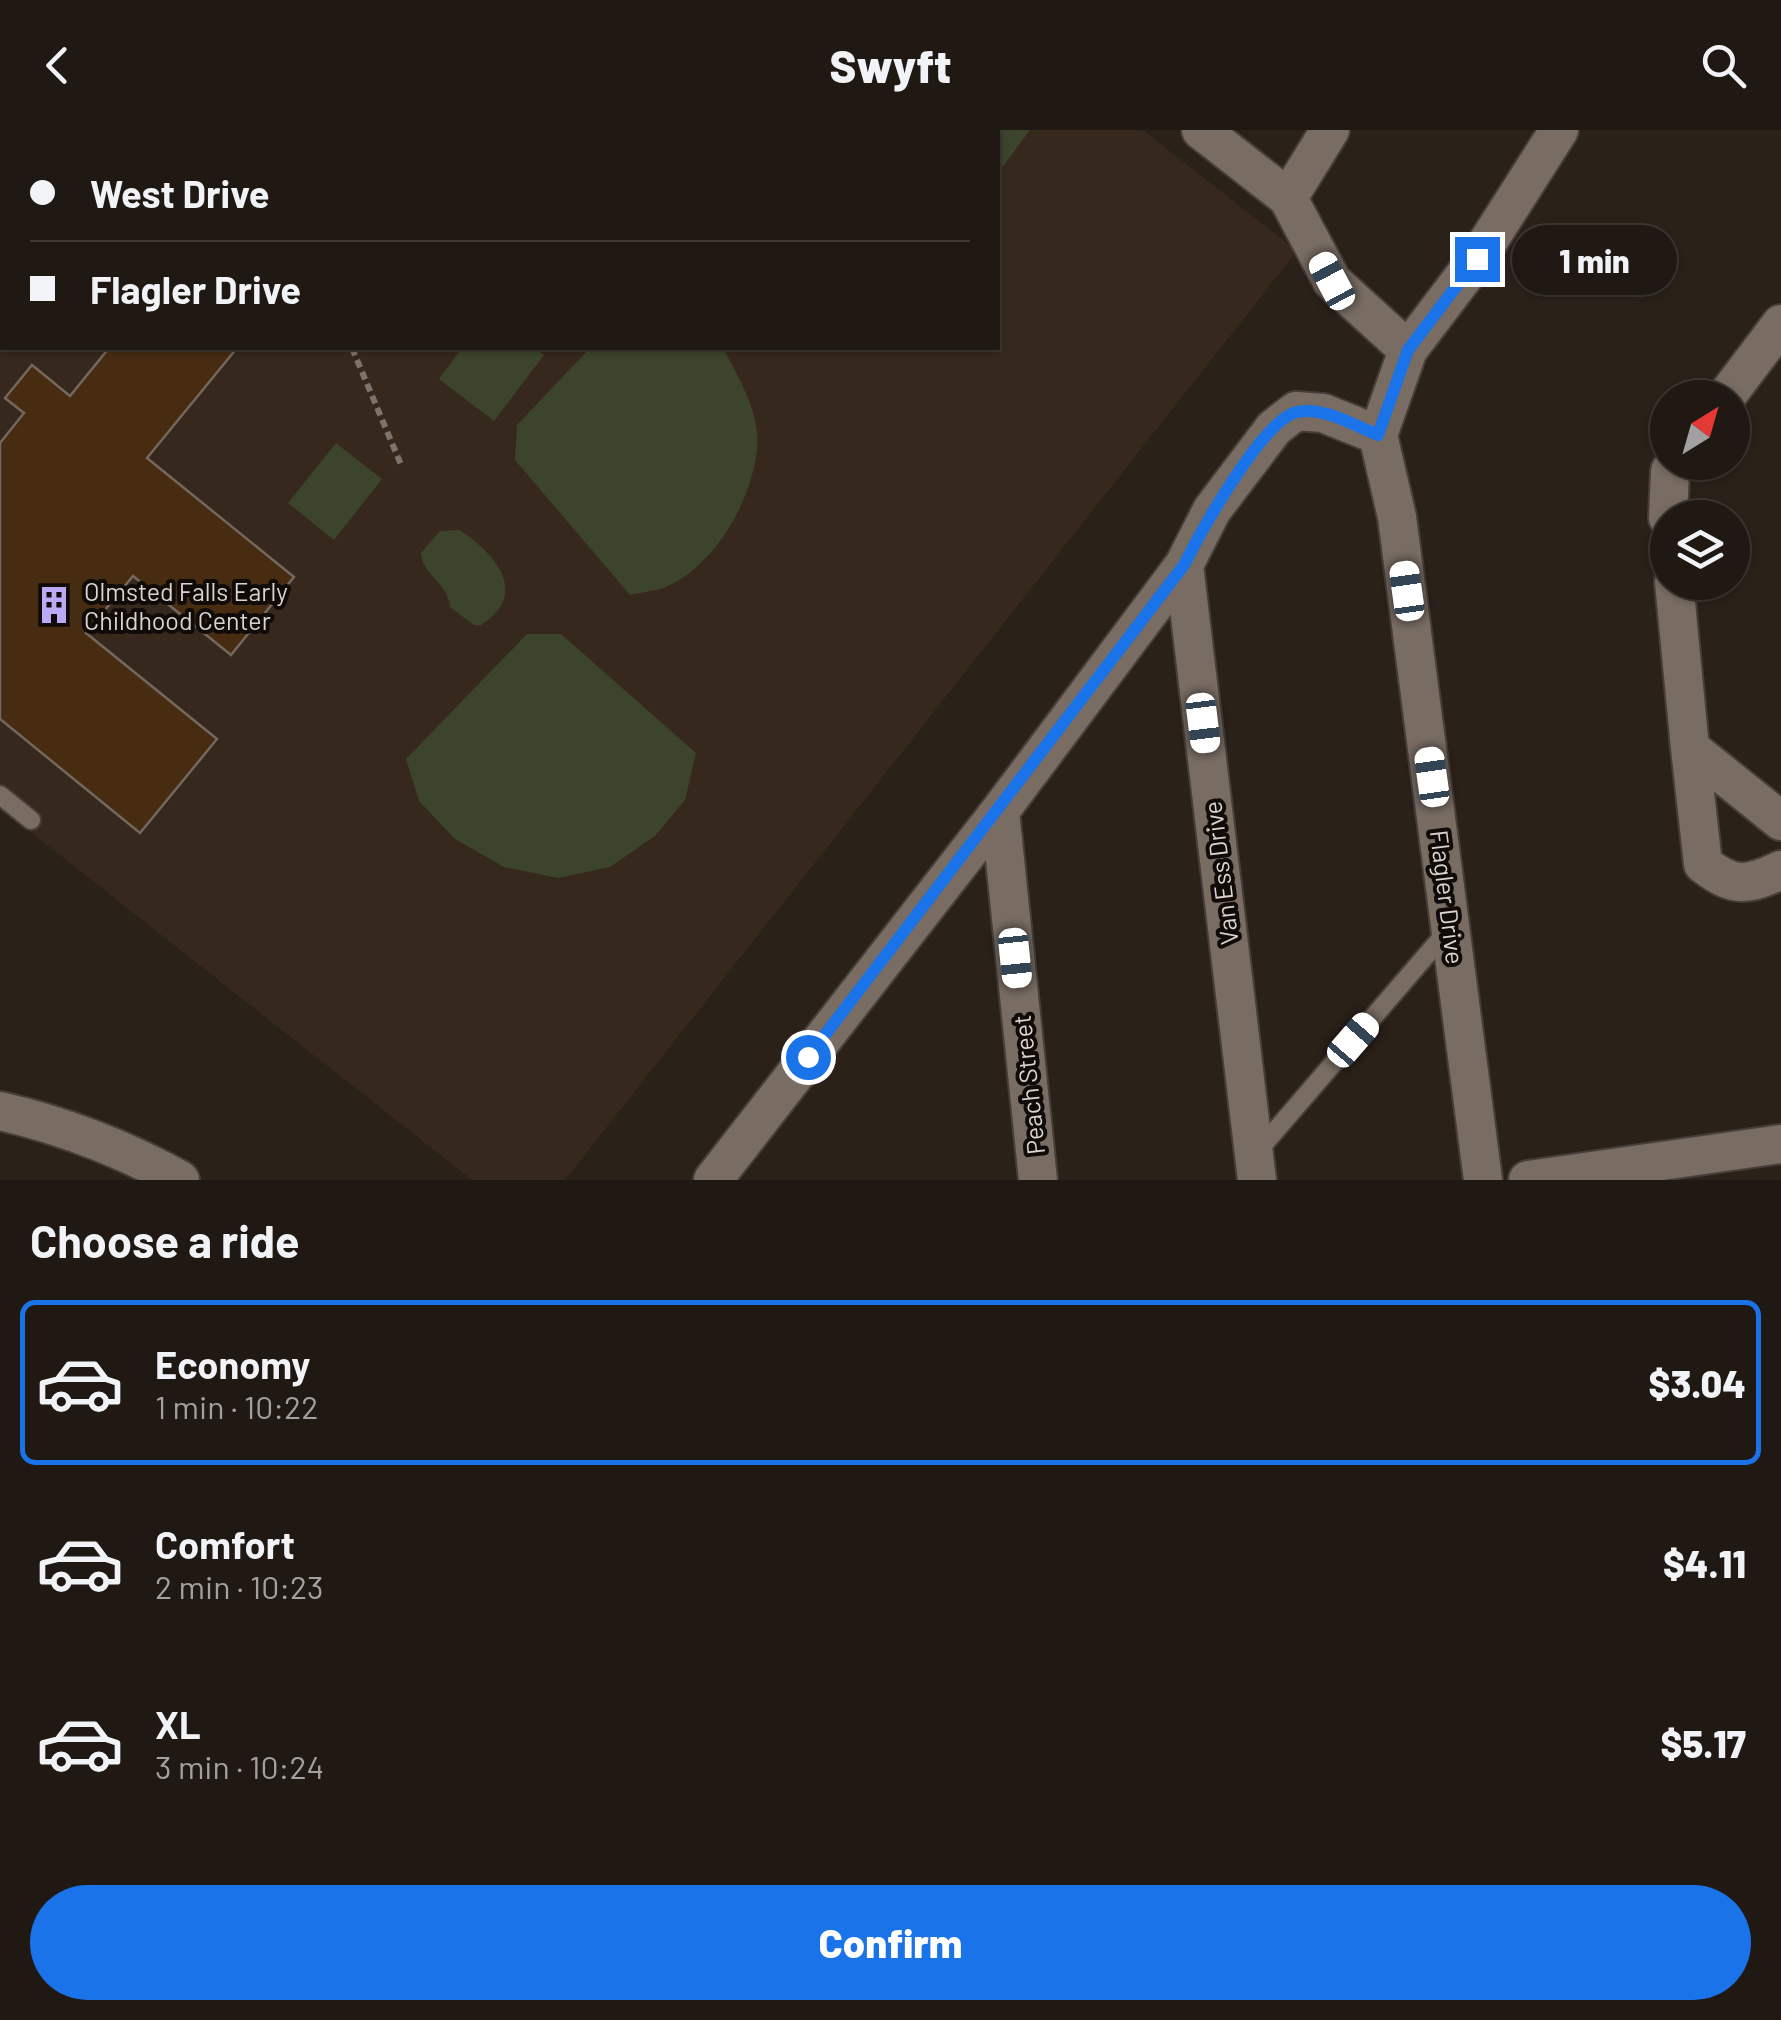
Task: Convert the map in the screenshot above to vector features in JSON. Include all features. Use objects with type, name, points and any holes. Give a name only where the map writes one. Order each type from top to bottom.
[{"type":"street","points":[[1201,130],[1288,198],[1332,281],[1408,350]]},
{"type":"street","points":[[1288,198],[1330,130]]},
{"type":"street","points":[[712,1180],[1000,811],[1184,565],[1212,510],[1274,428],[1296,412],[1323,413],[1378,435],[1408,350],[1477,259],[1559,130]]},
{"type":"street","points":[[1739,380],[1781,324]]},
{"type":"street","name":"Flagler Drive","points":[[1378,435],[1396,517],[1483,1180]]},
{"type":"street","name":"Van Ess Drive","points":[[1184,565],[1255,1168]]},
{"type":"street","points":[[1676,600],[1704,864],[1723,880],[1752,883],[1781,870]]},
{"type":"street","points":[[1690,748],[1781,821]]},
{"type":"street","name":"Peach Street","points":[[1000,811],[1038,1180]]},
{"type":"street","points":[[0,1111],[60,1125],[126,1150],[180,1180]]},
{"type":"street","points":[[1528,1180],[1781,1144]]},
{"type":"lane","points":[[0,795],[31,820]]},
{"type":"lane","points":[[1255,1168],[1452,925]]},
{"type":"path","points":[[353,350],[402,467]]},
{"type":"shaded area","points":[[1000,130],[1143,130],[1297,251],[565,1180],[472,1180],[0,808],[0,350],[1000,350]]},
{"type":"green space","points":[[1000,130],[1030,130],[1000,170]]},
{"type":"green space","points":[[461,350],[536,350],[544,355],[494,421],[439,379]]},
{"type":"green space","points":[[588,350],[724,350],[752,409],[757,449],[748,489],[716,546],[685,576],[668,586],[630,595],[515,460],[517,425]]},
{"type":"green space","points":[[336,443],[382,479],[334,540],[288,503]]},
{"type":"green space","points":[[460,530],[495,562],[505,587],[504,600],[496,613],[481,625],[474,625],[450,607],[445,591],[422,561],[421,553],[440,531]]},
{"type":"green space","points":[[527,634],[561,634],[696,753],[685,800],[655,836],[610,867],[558,878],[504,867],[455,839],[419,801],[406,759]]},
{"type":"building","name":"Olmsted Falls Early Childhood Center","points":[[107,350],[235,350],[147,458],[294,577],[231,655],[133,576],[86,633],[217,739],[140,833],[0,719],[0,443],[24,413],[5,398],[32,365],[70,396]]},
{"type":"place","name":"Olmsted Falls Early Childhood Center","points":[[54,605]]},
{"type":"route","points":[[808,1057],[1000,811],[1184,565],[1212,510],[1274,428],[1296,412],[1323,413],[1378,435],[1408,350],[1477,259]]}]
